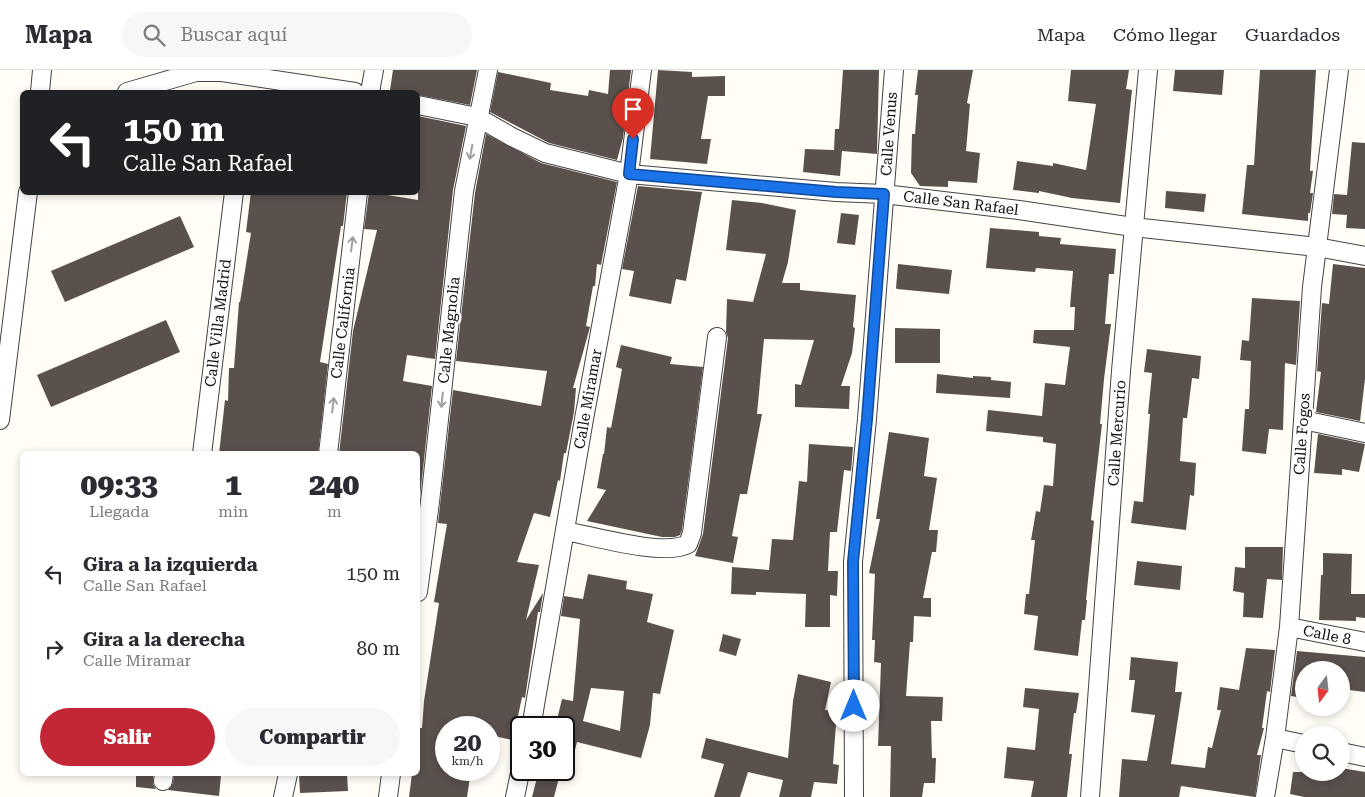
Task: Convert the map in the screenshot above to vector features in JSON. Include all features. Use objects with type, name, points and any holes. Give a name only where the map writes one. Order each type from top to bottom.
[{"type":"street","points":[[40,90],[42,70]]},
{"type":"street","points":[[370,90],[374,70]]},
{"type":"street","name":"Calle Magnolia","points":[[420,577],[464,190],[477,117],[488,70]]},
{"type":"street","name":"Calle Miramar","points":[[533,716],[629,174],[642,70]]},
{"type":"street","name":"Calle Venus","points":[[854,797],[853,562],[867,419],[894,70]]},
{"type":"street","name":"Calle Mercurio","points":[[1090,797],[1133,227],[1148,70]]},
{"type":"street","name":"Calle Fogos","points":[[1264,797],[1275,738],[1289,627],[1311,296],[1339,70]]},
{"type":"street","points":[[134,90],[196,72],[222,72],[250,79],[339,90]]},
{"type":"street","name":"Calle San Rafael","points":[[420,105],[477,117],[545,153],[629,174],[836,192],[884,194],[1019,210],[1133,227],[1317,247],[1365,256]]},
{"type":"street","points":[[0,420],[7,308],[27,195]]},
{"type":"street","name":"Calle Villa Madrid","points":[[202,451],[234,195]]},
{"type":"street","name":"Calle California","points":[[328,451],[358,195]]},
{"type":"street","points":[[565,531],[646,546],[677,548],[688,544],[692,533],[717,337]]},
{"type":"street","points":[[1303,420],[1365,433]]},
{"type":"street","name":"Calle 8","points":[[1289,627],[1365,642]]},
{"type":"street","points":[[1275,738],[1295,742]]},
{"type":"street","points":[[1350,754],[1365,757]]},
{"type":"street","points":[[284,797],[288,776]]},
{"type":"street","points":[[388,797],[391,776]]},
{"type":"street","points":[[515,797],[518,781]]},
{"type":"building","points":[[393,70],[477,70],[470,105],[420,95],[420,90],[390,90]]},
{"type":"building","points":[[610,70],[631,70],[623,138],[617,160],[549,143],[490,112],[498,72],[551,83],[550,90],[588,96],[589,90],[608,94]]},
{"type":"building","points":[[658,70],[692,72],[692,77],[725,76],[725,96],[708,96],[701,139],[711,139],[707,164],[650,159]]},
{"type":"building","points":[[843,70],[879,70],[877,154],[842,151],[840,176],[803,172],[805,149],[834,150],[835,129],[839,129]]},
{"type":"building","points":[[918,70],[973,70],[967,103],[970,104],[966,151],[980,153],[977,183],[948,181],[948,187],[920,186],[911,173],[912,134],[915,134],[918,95],[915,95]]},
{"type":"building","points":[[1071,70],[1129,70],[1126,89],[1132,90],[1120,203],[1072,198],[1039,191],[1039,193],[1013,190],[1017,161],[1053,166],[1053,163],[1086,170],[1096,104],[1068,101]]},
{"type":"building","points":[[1175,70],[1224,70],[1222,95],[1173,91]]},
{"type":"building","points":[[1260,70],[1316,70],[1310,171],[1313,171],[1310,193],[1313,193],[1308,221],[1242,214],[1247,165],[1254,165]]},
{"type":"building","points":[[420,116],[466,126],[453,190],[435,359],[407,355],[403,381],[432,386],[420,497],[420,451],[339,451],[353,331],[377,230],[364,229],[369,195],[387,195],[418,200],[418,195],[420,195]]},
{"type":"building","points":[[486,134],[541,163],[617,182],[601,265],[597,264],[595,286],[593,286],[586,326],[590,327],[573,388],[576,388],[574,412],[566,453],[564,453],[560,481],[558,480],[550,517],[534,513],[517,562],[539,565],[526,620],[543,593],[540,612],[538,612],[525,698],[522,697],[518,716],[510,716],[510,739],[500,737],[500,716],[435,716],[435,781],[469,781],[467,797],[409,797],[412,776],[420,776],[420,728],[422,728],[424,701],[439,603],[434,602],[447,524],[438,523],[453,390],[541,406],[547,371],[456,361],[475,193]]},
{"type":"building","points":[[1352,142],[1365,143],[1365,229],[1346,228],[1347,215],[1332,214],[1334,194],[1347,195]]},
{"type":"building","points":[[638,186],[702,192],[686,281],[676,279],[671,304],[629,296],[634,271],[622,269]]},
{"type":"building","points":[[1166,191],[1206,194],[1204,212],[1165,208]]},
{"type":"building","points":[[251,195],[347,195],[320,362],[328,364],[318,451],[219,451],[225,400],[228,401],[229,368],[234,368],[239,302],[251,233],[246,232]]},
{"type":"building","points":[[732,200],[762,203],[796,210],[788,262],[782,283],[800,283],[800,290],[856,295],[852,353],[841,386],[850,386],[849,409],[795,407],[795,384],[801,385],[814,340],[764,339],[757,414],[762,414],[747,494],[740,494],[732,536],[738,537],[733,563],[695,556],[703,534],[728,338],[726,332],[727,299],[753,302],[766,254],[726,250]]},
{"type":"building","points":[[841,213],[859,215],[855,245],[837,243]]},
{"type":"building","points":[[180,216],[194,247],[65,302],[51,271]]},
{"type":"building","points":[[990,228],[1039,232],[1039,236],[1061,238],[1060,244],[1116,249],[1114,274],[1109,274],[1105,324],[1111,324],[1091,520],[1094,521],[1087,600],[1085,620],[1082,620],[1078,656],[1034,650],[1038,616],[1024,614],[1026,594],[1029,594],[1035,540],[1031,540],[1036,511],[1040,512],[1044,485],[1053,486],[1056,444],[1043,442],[1043,437],[986,431],[988,410],[1042,416],[1045,383],[1065,385],[1070,347],[1033,343],[1034,330],[1074,330],[1075,307],[1070,307],[1073,271],[1036,268],[1035,272],[986,268]]},
{"type":"building","points":[[898,264],[952,270],[949,294],[897,289]]},
{"type":"building","points":[[1333,264],[1365,268],[1365,379],[1360,421],[1316,412],[1321,372],[1317,371],[1322,303],[1329,304]]},
{"type":"building","points":[[1252,298],[1300,301],[1296,365],[1285,363],[1283,430],[1269,429],[1266,454],[1242,451],[1245,409],[1249,409],[1251,361],[1240,360],[1242,340],[1249,341]]},
{"type":"building","points":[[166,320],[180,352],[51,407],[37,375]]},
{"type":"building","points":[[895,328],[940,329],[940,363],[895,363]]},
{"type":"building","points":[[621,345],[672,357],[670,364],[703,367],[682,530],[680,535],[675,537],[662,537],[587,521],[606,490],[597,488],[607,427],[611,428],[622,369],[616,367]]},
{"type":"building","points":[[1147,349],[1201,356],[1199,379],[1192,378],[1187,418],[1183,418],[1180,461],[1196,463],[1194,496],[1190,495],[1186,530],[1131,523],[1134,501],[1143,502],[1152,373],[1144,372]]},
{"type":"building","points":[[937,374],[973,378],[973,376],[991,377],[991,380],[1011,382],[1010,398],[936,393]]},
{"type":"building","points":[[889,432],[929,438],[924,476],[937,478],[929,530],[938,530],[936,552],[932,552],[923,598],[931,598],[931,617],[914,616],[913,642],[910,642],[906,696],[943,697],[942,721],[931,721],[932,758],[936,758],[935,783],[924,783],[922,797],[890,797],[891,746],[878,746],[881,663],[874,662],[875,640],[872,640],[875,574],[869,573],[880,519],[876,519]]},
{"type":"building","points":[[1318,434],[1365,444],[1359,472],[1342,469],[1342,475],[1314,473]]},
{"type":"building","points":[[809,444],[853,447],[851,471],[844,470],[837,532],[830,532],[828,571],[838,571],[837,596],[830,595],[830,627],[805,627],[806,594],[756,592],[756,595],[731,594],[732,567],[769,570],[772,539],[793,540],[799,481],[807,482]]},
{"type":"building","points":[[1245,547],[1283,547],[1282,580],[1267,579],[1263,618],[1243,617],[1244,593],[1233,591],[1235,567],[1245,568]]},
{"type":"building","points":[[1323,553],[1352,554],[1351,594],[1365,594],[1365,618],[1356,617],[1356,621],[1319,620]]},
{"type":"building","points":[[1137,561],[1182,566],[1180,590],[1134,585]]},
{"type":"building","points":[[588,574],[627,581],[626,589],[653,594],[647,622],[674,630],[660,694],[653,693],[650,725],[641,758],[577,742],[575,750],[575,716],[558,716],[562,699],[573,701],[580,619],[561,616],[564,596],[583,599]],"holes":[[[591,688],[624,691],[620,731],[583,721]]]},
{"type":"building","points":[[723,634],[741,639],[736,656],[719,651]]},
{"type":"building","points":[[1246,648],[1275,650],[1270,692],[1267,691],[1262,728],[1264,728],[1257,755],[1261,755],[1255,797],[1181,786],[1179,797],[1119,797],[1122,759],[1147,761],[1155,715],[1131,712],[1135,680],[1129,680],[1131,657],[1178,662],[1175,692],[1182,692],[1171,764],[1205,768],[1208,747],[1212,748],[1221,710],[1217,710],[1220,687],[1239,690]]},
{"type":"building","points":[[1297,651],[1365,657],[1365,692],[1350,690],[1350,661],[1296,661]]},
{"type":"building","points":[[1295,666],[1295,697],[1291,696]]},
{"type":"building","points":[[798,674],[831,682],[825,710],[837,711],[833,764],[839,765],[837,784],[814,782],[811,797],[779,797],[783,780],[748,772],[740,797],[714,797],[724,764],[701,758],[706,738],[788,758],[793,701]]},
{"type":"building","points":[[1025,688],[1079,693],[1076,713],[1074,713],[1069,754],[1072,754],[1067,797],[1031,797],[1034,781],[1004,778],[1007,747],[1035,750],[1039,709],[1023,707]]},
{"type":"building","points":[[1350,770],[1365,772],[1365,797],[1304,797],[1290,794],[1293,772],[1295,772],[1295,781],[1350,781]]},
{"type":"building","points":[[136,776],[153,776],[153,784],[156,789],[136,787]]},
{"type":"building","points":[[174,776],[221,776],[219,796],[168,790],[173,783]]},
{"type":"building","points":[[299,776],[347,776],[348,791],[300,793]]},
{"type":"building","points":[[536,781],[558,781],[554,797],[532,797]]},
{"type":"route","points":[[633,139],[629,174],[771,187],[884,194],[867,419],[853,562],[854,706]]}]
